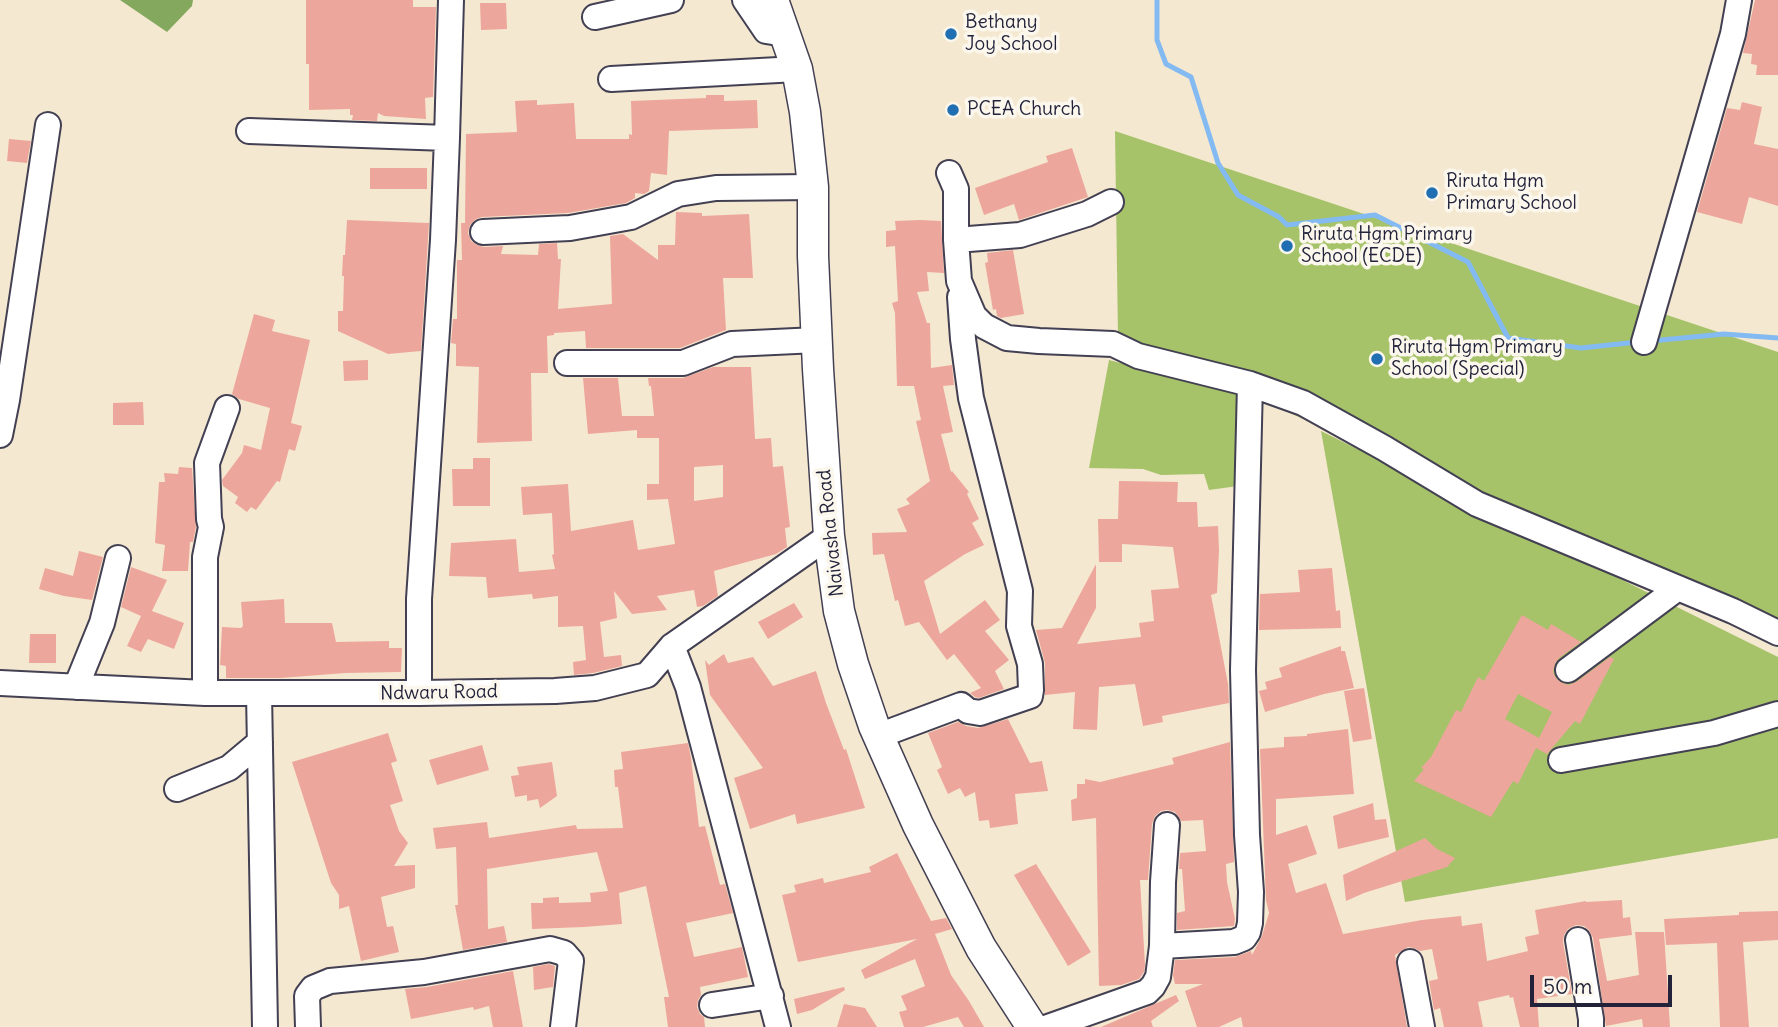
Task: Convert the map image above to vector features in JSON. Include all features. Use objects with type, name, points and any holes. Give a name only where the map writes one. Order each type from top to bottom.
[{"type":"main road","name":"Naivasha Road","points":[[773,0],[797,69],[813,187],[817,340],[830,536],[839,611],[853,664],[878,736],[918,825],[981,948],[1032,1027]]},
{"type":"street","points":[[419,693],[419,599],[447,138],[451,0]]},
{"type":"street","points":[[595,17],[671,0]]},
{"type":"street","points":[[745,0],[766,31],[785,34]]},
{"type":"street","points":[[1644,342],[1733,34],[1739,0]]},
{"type":"street","points":[[611,79],[797,69]]},
{"type":"street","points":[[0,435],[48,125]]},
{"type":"street","points":[[249,131],[447,138]]},
{"type":"street","points":[[878,736],[961,705],[968,711],[980,713],[1030,696],[1031,690],[1030,664],[1019,626],[1020,591],[971,398],[963,339],[956,189],[949,173]]},
{"type":"street","points":[[483,232],[570,228],[631,217],[678,194],[716,188],[813,187]]},
{"type":"street","points":[[957,240],[1020,235],[1087,214],[1111,202]]},
{"type":"street","points":[[959,281],[974,316],[984,326],[1007,338],[1113,344],[1138,356],[1250,384],[1303,403],[1477,504],[1733,611],[1778,633]]},
{"type":"street","points":[[566,363],[683,363],[732,344],[817,340]]},
{"type":"street","points":[[1162,946],[1234,942],[1244,938],[1250,923],[1243,697],[1250,384]]},
{"type":"street","points":[[205,693],[205,557],[211,527],[207,463],[228,408]]},
{"type":"street","name":"Ndwaru Road","points":[[0,683],[205,693],[419,693],[595,688],[647,675],[672,646],[830,536]]},
{"type":"street","points":[[76,687],[102,623],[118,558]]},
{"type":"street","points":[[1568,670],[1678,588]]},
{"type":"street","points":[[672,646],[688,687],[778,1027]]},
{"type":"street","points":[[258,693],[265,1027]]},
{"type":"street","points":[[1561,760],[1714,733],[1778,714]]},
{"type":"street","points":[[177,789],[229,768],[260,743]]},
{"type":"street","points":[[1048,1027],[1147,992],[1153,986],[1158,977],[1162,946],[1167,825]]},
{"type":"street","points":[[1578,940],[1591,1027]]},
{"type":"street","points":[[307,1027],[307,996],[313,988],[330,981],[424,972],[550,949],[564,953],[571,961],[563,1027]]},
{"type":"street","points":[[1410,962],[1422,1027]]},
{"type":"street","points":[[712,1005],[771,996]]},
{"type":"green space","points":[[120,0],[193,0],[192,6],[167,32]]},
{"type":"green space","points":[[1115,131],[1778,352],[1778,629],[1118,337]]},
{"type":"green space","points":[[1109,360],[1242,396],[1238,486],[1209,490],[1204,474],[1161,475],[1143,469],[1089,468]]},
{"type":"green space","points":[[1321,431],[1778,657],[1778,838],[1405,902]]},
{"type":"building","points":[[306,0],[413,0],[413,7],[436,7],[433,97],[425,98],[426,119],[384,116],[378,113],[377,121],[352,120],[350,109],[309,110]]},
{"type":"building","points":[[1755,0],[1778,0],[1778,75],[1756,75],[1757,65],[1751,64],[1752,54],[1743,53]]},
{"type":"building","points":[[480,3],[506,3],[507,29],[481,30]]},
{"type":"building","points":[[706,95],[724,95],[724,101],[757,100],[758,128],[669,131],[667,175],[651,173],[649,191],[644,194],[635,193],[635,198],[626,203],[568,213],[482,217],[470,225],[468,233],[471,241],[477,245],[503,246],[501,254],[538,255],[539,244],[557,243],[558,259],[561,259],[558,309],[612,304],[610,236],[623,234],[658,260],[658,245],[675,245],[676,212],[702,213],[702,216],[749,214],[753,278],[723,278],[726,330],[680,348],[586,348],[585,331],[547,336],[548,373],[531,373],[532,441],[477,443],[479,367],[456,366],[456,344],[451,343],[453,319],[457,319],[457,260],[462,260],[461,223],[465,223],[466,134],[517,132],[515,101],[537,100],[537,105],[574,103],[576,139],[629,139],[629,134],[632,135],[631,101],[706,98]]},
{"type":"building","points":[[1742,102],[1762,107],[1754,144],[1778,149],[1778,206],[1749,197],[1742,224],[1697,212],[1727,108],[1740,110]]},
{"type":"building","points":[[9,139],[31,141],[27,163],[7,161]]},
{"type":"building","points":[[1072,148],[1088,197],[1019,220],[1014,204],[984,215],[975,188],[1048,162],[1046,156]]},
{"type":"building","points":[[370,168],[427,168],[427,189],[370,189]]},
{"type":"building","points":[[347,220],[429,223],[421,351],[388,354],[338,331],[338,311],[343,311],[342,276]]},
{"type":"building","points":[[895,221],[941,221],[944,273],[927,272],[929,291],[917,292],[927,323],[930,323],[931,368],[952,365],[954,385],[943,386],[953,432],[941,434],[951,472],[969,492],[967,494],[979,519],[972,523],[984,545],[924,581],[940,634],[985,600],[1000,620],[985,631],[1009,660],[995,671],[1004,689],[979,698],[970,693],[981,688],[954,654],[947,660],[919,622],[905,626],[898,600],[895,601],[884,554],[873,555],[872,533],[907,532],[897,509],[910,504],[906,499],[930,481],[916,421],[921,420],[914,386],[897,386],[895,313],[892,303],[898,301],[895,246],[886,247],[886,231],[896,230]]},
{"type":"building","points":[[1013,250],[1024,314],[1001,318],[997,316],[996,309],[993,310],[985,263],[988,262],[987,253]]},
{"type":"building","points":[[254,314],[275,320],[272,331],[310,340],[291,423],[302,426],[295,451],[289,449],[280,482],[277,481],[256,510],[251,507],[247,512],[235,503],[238,497],[223,486],[222,480],[242,453],[244,445],[261,450],[270,408],[239,399],[232,394]]},
{"type":"building","points":[[368,360],[368,380],[344,381],[343,361]]},
{"type":"building","points":[[713,367],[751,367],[755,439],[771,438],[773,467],[783,466],[790,527],[785,528],[787,547],[776,554],[714,571],[718,596],[703,606],[697,607],[694,590],[657,596],[667,610],[632,614],[614,591],[617,618],[600,622],[604,657],[621,655],[622,666],[574,675],[573,662],[586,660],[583,626],[558,627],[558,596],[533,599],[532,594],[488,598],[486,577],[449,576],[451,543],[516,539],[519,572],[555,569],[552,555],[552,513],[523,515],[521,487],[568,484],[571,531],[633,520],[638,550],[675,544],[668,499],[647,500],[647,484],[659,484],[659,438],[637,438],[637,430],[588,434],[583,378],[618,378],[622,416],[654,416],[648,378],[683,378]],"holes":[[[723,465],[723,497],[694,501],[694,467]]]},
{"type":"building","points":[[143,402],[144,425],[113,425],[113,403]]},
{"type":"building","points":[[473,458],[490,458],[490,506],[453,506],[452,469],[473,469]]},
{"type":"building","points":[[179,467],[192,468],[196,527],[193,542],[190,542],[188,571],[162,571],[165,545],[155,543],[159,482],[165,482],[164,473],[178,474]]},
{"type":"building","points":[[1119,481],[1178,482],[1177,502],[1197,502],[1198,527],[1218,526],[1217,593],[1211,595],[1228,684],[1229,703],[1162,716],[1163,722],[1143,726],[1135,684],[1099,687],[1097,730],[1073,729],[1075,692],[1045,695],[1045,663],[1036,630],[1062,628],[1096,564],[1096,608],[1077,644],[1141,637],[1139,623],[1154,621],[1151,590],[1179,588],[1173,547],[1122,544],[1122,562],[1099,562],[1098,519],[1118,519]]},
{"type":"building","points":[[79,551],[103,557],[92,600],[39,589],[45,568],[73,576]]},
{"type":"building","points":[[131,567],[167,580],[152,611],[184,623],[174,649],[148,639],[141,652],[127,646],[141,616],[121,607]]},
{"type":"building","points":[[1332,568],[1336,611],[1340,610],[1341,628],[1259,630],[1260,594],[1300,592],[1298,570]]},
{"type":"building","points":[[284,599],[285,623],[332,623],[336,642],[389,641],[389,648],[402,648],[401,672],[226,678],[226,666],[220,665],[222,627],[243,626],[241,602]]},
{"type":"building","points":[[794,603],[803,617],[768,639],[758,622]]},
{"type":"building","points":[[1522,615],[1548,630],[1551,624],[1581,642],[1555,664],[1553,672],[1562,683],[1569,685],[1576,682],[1610,657],[1614,659],[1580,724],[1575,721],[1547,754],[1536,748],[1518,784],[1513,781],[1491,817],[1414,781],[1424,769],[1421,768],[1431,757],[1456,710],[1461,712],[1478,677],[1484,681]],"holes":[[[1518,694],[1552,712],[1539,738],[1505,719]]]},
{"type":"building","points":[[30,634],[56,634],[56,663],[29,663]]},
{"type":"building","points":[[1341,646],[1341,651],[1345,651],[1354,688],[1265,712],[1259,691],[1267,689],[1265,682],[1282,677],[1279,668]]},
{"type":"building","points":[[724,654],[728,663],[753,657],[773,686],[816,671],[865,808],[797,824],[795,814],[750,829],[734,778],[763,768],[710,695],[705,660],[709,665]]},
{"type":"building","points":[[1364,688],[1372,739],[1353,742],[1344,691]]},
{"type":"building","points":[[1008,719],[1030,763],[1042,761],[1048,791],[1015,794],[1018,824],[990,828],[989,820],[979,821],[975,792],[965,797],[960,788],[948,794],[937,770],[942,767],[928,733],[958,722],[978,728]]},
{"type":"building","points":[[1348,729],[1354,794],[1276,799],[1276,835],[1307,825],[1317,854],[1288,864],[1296,893],[1326,883],[1343,934],[1461,916],[1462,926],[1482,923],[1487,961],[1528,951],[1525,937],[1539,934],[1535,910],[1586,901],[1622,900],[1623,918],[1630,917],[1632,935],[1599,939],[1607,981],[1639,975],[1635,932],[1664,932],[1670,1027],[1643,1027],[1642,1019],[1606,1026],[1593,938],[1584,926],[1576,925],[1568,929],[1563,942],[1572,994],[1537,999],[1539,1027],[1520,1027],[1513,997],[1510,998],[1509,995],[1478,1002],[1483,1027],[1444,1027],[1440,1008],[1434,1010],[1429,981],[1438,979],[1432,949],[1420,951],[1408,947],[1395,955],[1407,1027],[1243,1027],[1241,1017],[1219,1027],[1197,1027],[1185,991],[1203,984],[1175,984],[1175,960],[1235,957],[1251,951],[1252,955],[1262,936],[1269,913],[1266,900],[1260,749],[1284,747],[1284,737]]},
{"type":"building","points":[[388,733],[397,761],[391,763],[403,801],[390,805],[399,831],[408,843],[394,866],[415,865],[415,888],[381,897],[387,927],[393,926],[399,952],[361,961],[349,906],[339,909],[339,895],[331,883],[292,762]]},
{"type":"building","points":[[1230,742],[1234,862],[1226,864],[1234,926],[1177,930],[1177,913],[1185,911],[1182,869],[1179,869],[1180,853],[1206,851],[1203,820],[1181,821],[1175,812],[1161,811],[1152,824],[1148,880],[1140,880],[1144,972],[1139,979],[1121,985],[1099,986],[1096,818],[1072,821],[1071,800],[1077,798],[1077,784],[1085,784],[1085,779],[1100,782],[1174,764],[1172,758]]},
{"type":"building","points":[[688,743],[699,827],[705,826],[720,885],[725,884],[733,913],[686,923],[694,957],[742,947],[748,977],[700,987],[701,995],[697,1007],[704,1017],[705,1027],[668,1027],[664,997],[669,997],[646,886],[619,893],[622,924],[532,929],[531,903],[543,903],[543,898],[559,897],[559,903],[591,902],[590,893],[608,891],[597,852],[487,869],[488,929],[504,926],[507,942],[463,950],[455,905],[458,905],[456,847],[436,849],[433,828],[487,822],[489,838],[576,825],[577,829],[623,828],[614,770],[623,769],[621,752]]},
{"type":"building","points":[[482,745],[489,770],[437,785],[429,760]]},
{"type":"building","points":[[552,762],[557,796],[540,808],[538,799],[527,801],[527,795],[515,797],[511,776],[519,775],[517,767]]},
{"type":"building","points":[[1373,803],[1375,820],[1386,819],[1389,837],[1338,849],[1333,816]]},
{"type":"building","points":[[1425,838],[1437,849],[1455,858],[1447,867],[1346,901],[1343,875]]},
{"type":"building","points":[[897,853],[931,921],[946,918],[952,929],[935,934],[951,975],[984,1027],[964,1027],[958,1017],[923,1027],[904,1027],[899,1012],[907,1010],[901,996],[925,986],[915,959],[865,979],[861,970],[917,939],[798,962],[782,895],[796,892],[794,885],[823,878],[824,883],[871,872],[869,867]]},
{"type":"building","points":[[1036,864],[1091,952],[1068,966],[1014,875]]},
{"type":"building","points":[[1778,911],[1778,940],[1743,942],[1749,1027],[1720,1027],[1717,943],[1666,945],[1664,919]]},
{"type":"building","points":[[549,964],[555,966],[553,987],[534,990],[533,967]]},
{"type":"building","points":[[513,971],[523,1027],[493,1027],[489,1006],[411,1019],[405,989]]},
{"type":"building","points":[[844,987],[845,990],[812,1010],[797,1014],[794,999]]},
{"type":"building","points":[[1176,995],[1179,1001],[1151,1021],[1153,1027],[1101,1027]]},
{"type":"building","points":[[844,1004],[865,1008],[877,1027],[837,1027]]},
{"type":"waterway","points":[[1157,0],[1157,40],[1166,64],[1191,77],[1218,163],[1238,195],[1279,217],[1287,225],[1375,215],[1468,262],[1508,338],[1581,348],[1638,342]]},
{"type":"waterway","points":[[1651,341],[1724,334],[1778,338]]},
{"type":"place","name":"Bethany Joy School","points":[[951,34]]},
{"type":"place","name":"PCEA Church","points":[[953,110]]},
{"type":"place","name":"Riruta Hgm Primary School","points":[[1432,193]]},
{"type":"place","name":"Riruta Hgm Primary School (ECDE)","points":[[1287,246]]},
{"type":"place","name":"Riruta Hgm Primary School (Special)","points":[[1377,359]]}]
